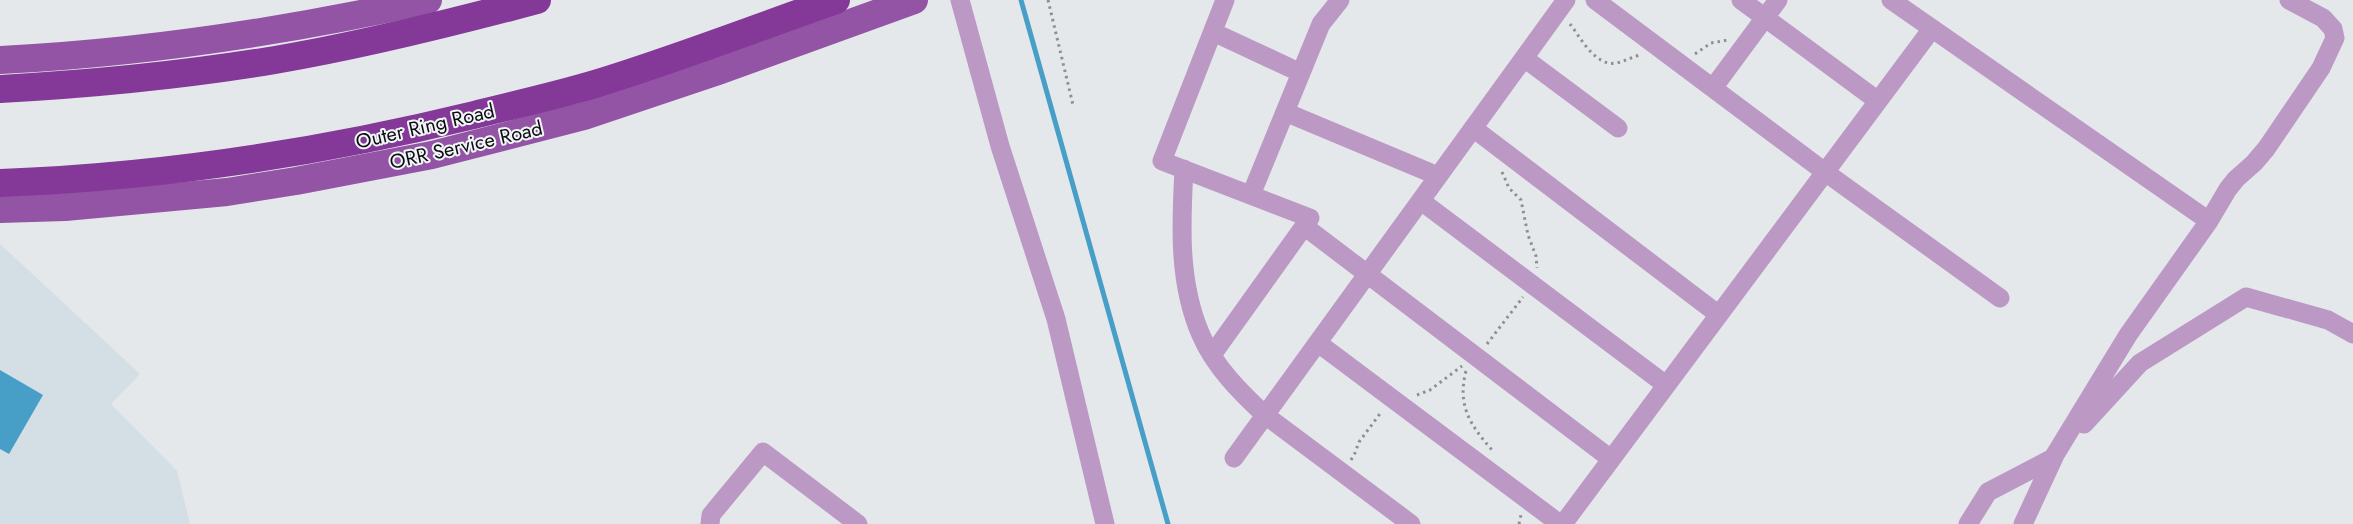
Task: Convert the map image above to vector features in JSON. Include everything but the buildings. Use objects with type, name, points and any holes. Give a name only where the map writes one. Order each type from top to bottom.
[{"type":"highway","points":[[0,89],[84,84],[172,75],[276,59],[395,34],[537,0]]},
{"type":"highway","name":"Outer Ring Road","points":[[0,184],[83,179],[256,160],[355,142],[478,114],[593,84],[657,64],[836,0]]},
{"type":"main road","points":[[0,60],[131,50],[231,37],[378,11],[428,0]]},
{"type":"main road","name":"ORR Service Road","points":[[0,209],[65,207],[227,192],[432,155],[584,116],[733,66],[914,0]]},
{"type":"street","points":[[960,0],[1000,146],[1056,319],[1105,524]]},
{"type":"street","points":[[1212,355],[1310,218],[1162,161],[1225,0]]},
{"type":"street","points":[[1251,195],[1321,24],[1340,0]]},
{"type":"street","points":[[1595,0],[1825,172],[2000,298]]},
{"type":"street","points":[[1741,0],[1878,101]]},
{"type":"street","points":[[1713,88],[1778,0]]},
{"type":"street","points":[[1891,0],[1931,30],[2209,221]]},
{"type":"street","points":[[2023,524],[2053,458],[2128,336],[2209,221],[2236,178],[2254,163],[2266,149],[2330,51],[2335,38],[2333,29],[2323,18],[2289,0]]},
{"type":"street","points":[[1234,458],[1562,5]]},
{"type":"street","points":[[1318,343],[1562,524],[1931,30]]},
{"type":"street","points":[[1213,32],[1301,73]]},
{"type":"street","points":[[1524,58],[1618,128]]},
{"type":"street","points":[[1285,112],[1438,176]]},
{"type":"street","points":[[1473,128],[1719,315]]},
{"type":"street","points":[[1184,169],[1181,236],[1187,284],[1201,335],[1212,355],[1243,394],[1265,415],[1412,524]]},
{"type":"street","points":[[1421,200],[1666,385]]},
{"type":"street","points":[[1304,226],[1368,273],[1472,358],[1612,459]]},
{"type":"street","points":[[1968,524],[1988,492],[2053,458],[2140,363],[2246,297],[2328,320],[2353,334]]},
{"type":"street","points":[[710,524],[711,515],[763,452],[858,524]]},
{"type":"path","points":[[1048,0],[1074,105]]},
{"type":"path","points":[[1562,5],[1592,54],[1606,62],[1616,64],[1650,52],[1672,57],[1695,54],[1711,43],[1750,38]]},
{"type":"path","points":[[1339,470],[1356,453],[1359,442],[1384,407],[1430,390],[1472,358],[1494,337],[1532,284],[1536,274],[1536,256],[1521,200],[1509,188],[1500,167],[1498,147]]},
{"type":"path","points":[[1472,358],[1462,385],[1462,405],[1482,438],[1497,455]]},
{"type":"path","points":[[1519,524],[1522,513],[1521,494]]},
{"type":"shaded area","points":[[0,244],[140,374],[111,404],[177,471],[190,524],[0,524]]},
{"type":"water","points":[[0,370],[43,395],[9,454],[0,449]]},
{"type":"waterway","points":[[1021,0],[1168,524]]}]
